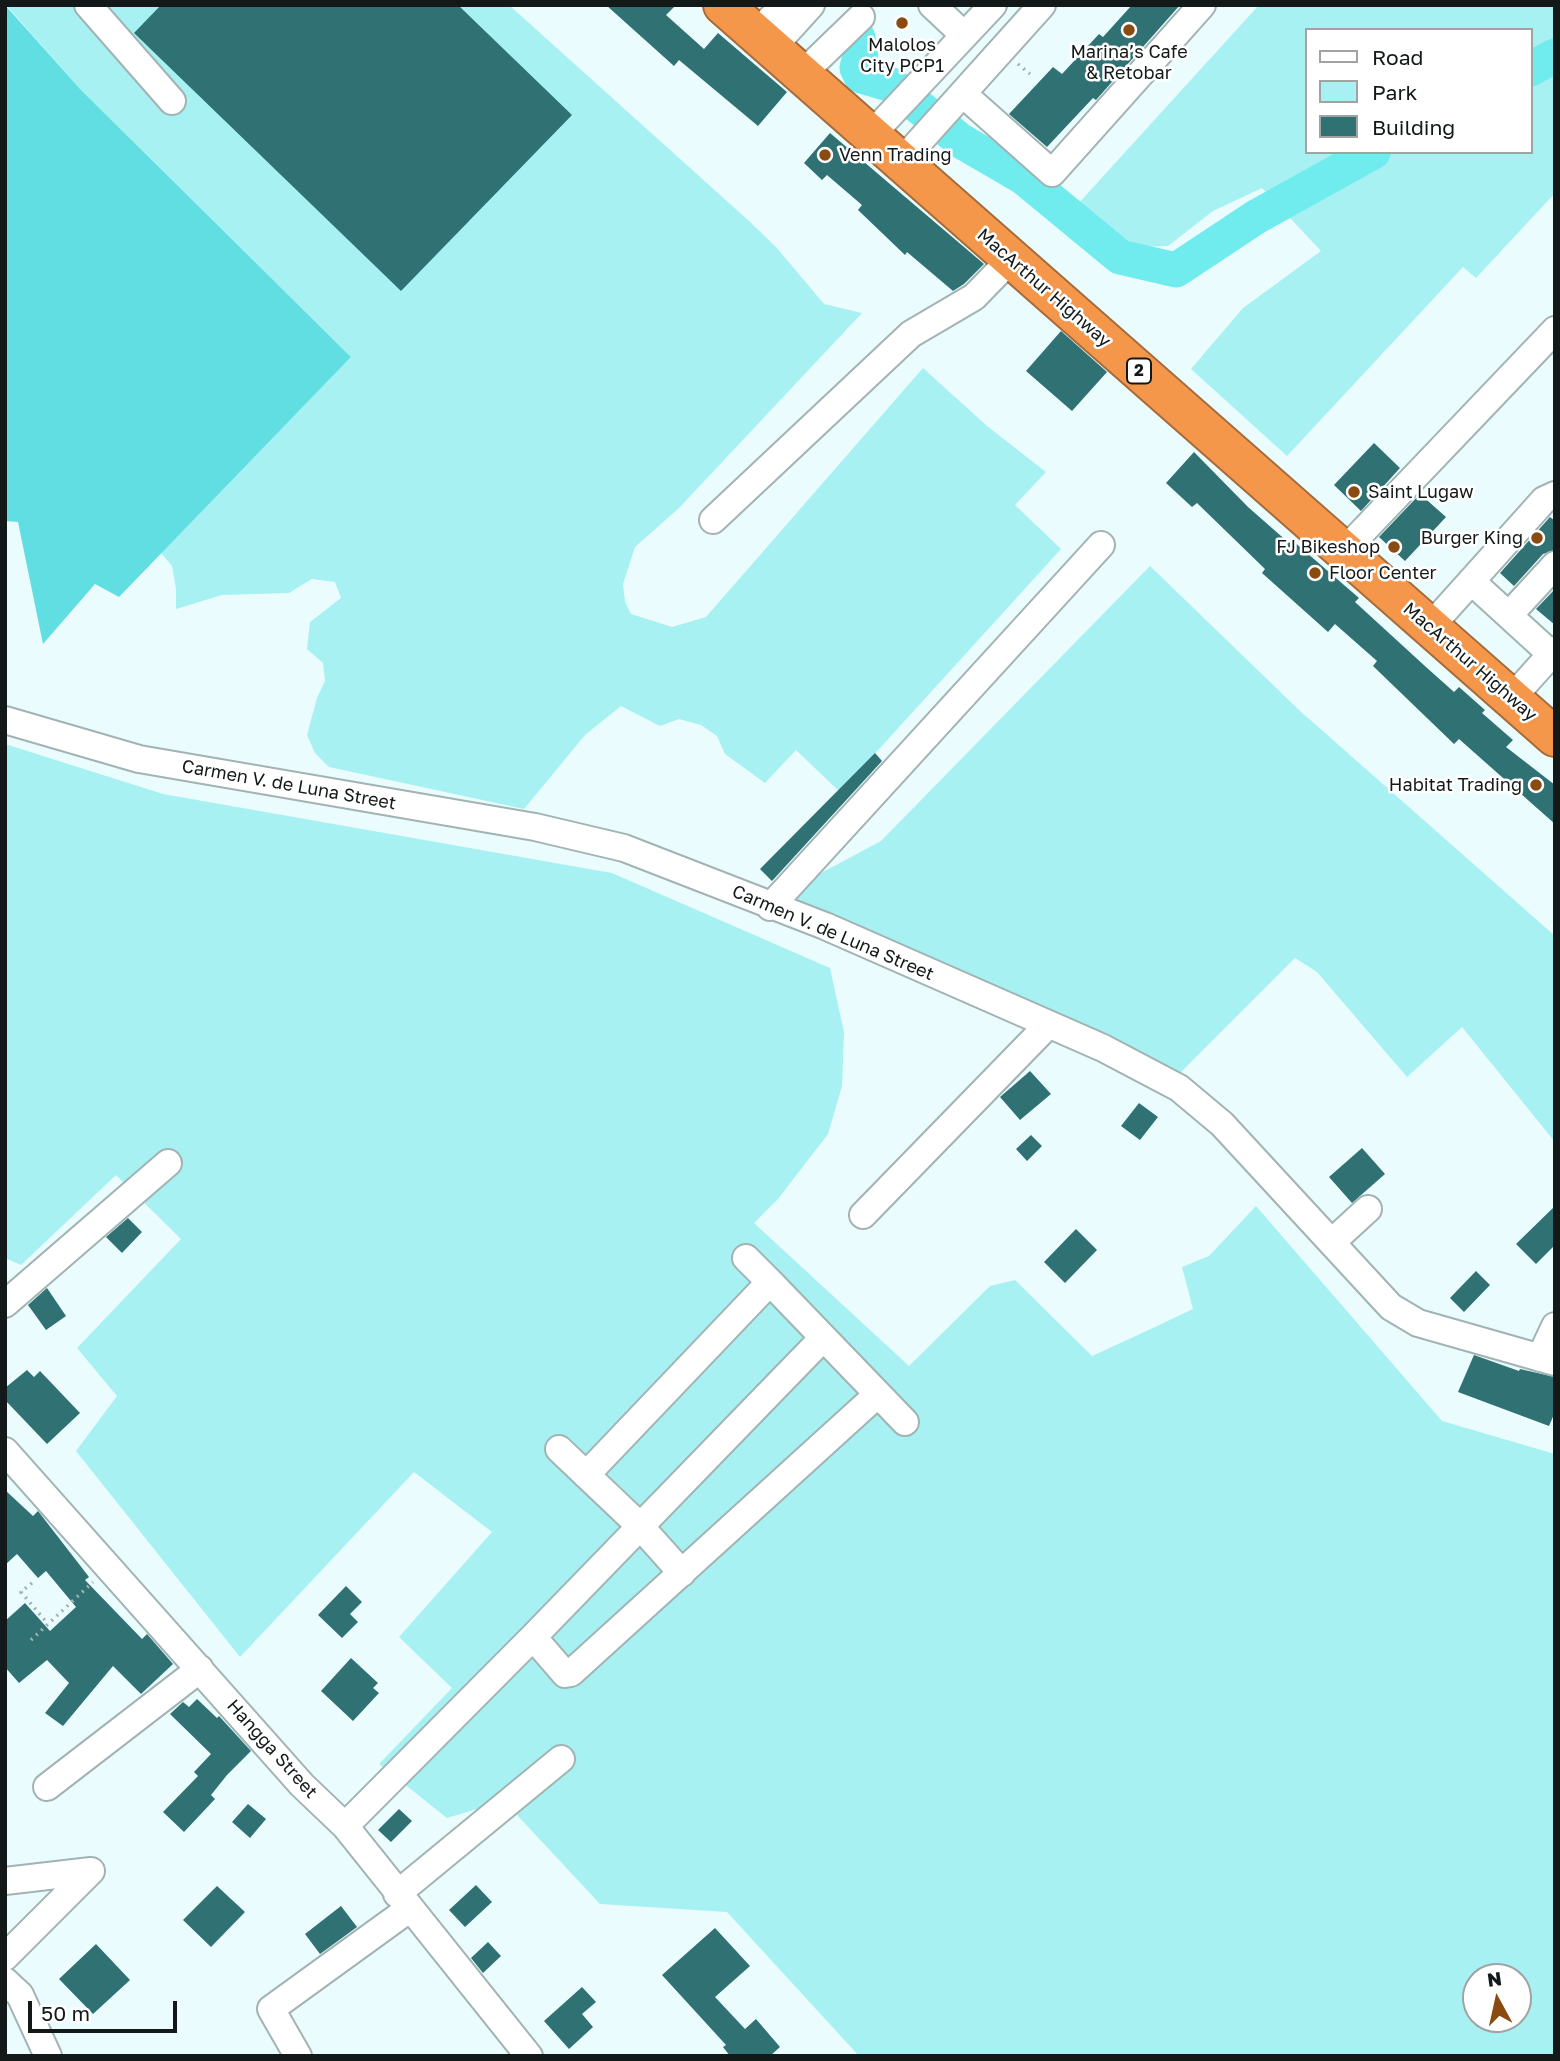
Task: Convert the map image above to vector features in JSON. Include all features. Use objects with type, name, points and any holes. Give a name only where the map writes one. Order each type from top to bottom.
[{"type":"highway","name":"MacArthur Highway","points":[[723,5],[802,75],[881,124],[912,150],[1011,259],[1430,626],[1510,700],[1550,724]]},
{"type":"street","points":[[88,5],[172,101]]},
{"type":"street","points":[[764,41],[785,5]]},
{"type":"street","points":[[764,41],[811,5]]},
{"type":"street","points":[[932,5],[964,36]]},
{"type":"street","points":[[881,124],[993,5]]},
{"type":"street","points":[[912,150],[1042,5]]},
{"type":"street","points":[[958,99],[1052,173],[1202,5]]},
{"type":"street","points":[[802,75],[861,17]]},
{"type":"street","points":[[713,520],[911,334],[974,297],[1011,259]]},
{"type":"street","points":[[1344,551],[1555,330]]},
{"type":"street","points":[[1430,626],[1544,500],[1555,495]]},
{"type":"street","points":[[770,907],[1101,545]]},
{"type":"street","points":[[1509,615],[1555,565]]},
{"type":"street","points":[[1471,581],[1553,652],[1510,700]]},
{"type":"street","name":"Carmen V. de Luna Street","points":[[5,720],[139,759],[535,827],[624,848],[770,907],[825,926],[1102,1048],[1179,1088],[1223,1124],[1391,1307],[1418,1323],[1547,1360]]},
{"type":"street","points":[[863,1215],[1048,1025]]},
{"type":"street","points":[[5,1304],[169,1163]]},
{"type":"street","points":[[1332,1242],[1368,1209]]},
{"type":"street","points":[[746,1258],[905,1422]]},
{"type":"street","points":[[586,1475],[770,1282]]},
{"type":"street","points":[[1547,1360],[1555,1326]]},
{"type":"street","points":[[345,1826],[823,1338]]},
{"type":"street","points":[[533,1637],[565,1674],[571,1673],[878,1394]]},
{"type":"street","points":[[559,1449],[639,1525],[682,1573]]},
{"type":"street","name":"Hangga Street","points":[[5,1451],[302,1785],[345,1826],[403,1902],[529,2056]]},
{"type":"street","points":[[47,1787],[200,1669]]},
{"type":"street","points":[[298,2056],[271,2009],[403,1902],[561,1759]]},
{"type":"street","points":[[5,1881],[91,1871],[5,1957]]},
{"type":"street","points":[[10,1995],[43,2052]]},
{"type":"path","points":[[31,1640],[108,1569]]},
{"type":"path","points":[[32,1583],[21,1592],[48,1624]]},
{"type":"green space","points":[[6,5],[509,5],[749,221],[776,247],[824,304],[862,313],[679,508],[635,547],[623,584],[625,602],[631,614],[672,627],[706,617],[923,368],[987,426],[1046,472],[1015,505],[1061,549],[840,792],[796,750],[765,783],[725,754],[717,736],[701,725],[679,719],[660,726],[621,706],[585,735],[524,809],[329,767],[315,753],[307,735],[317,698],[325,681],[323,663],[307,649],[310,622],[341,598],[335,582],[312,579],[289,593],[222,595],[176,609],[172,566],[161,553],[351,357],[81,90]]},
{"type":"green space","points":[[1259,5],[1555,5],[1555,193],[1476,278],[1463,267],[1287,456],[1191,369],[1243,308],[1321,251],[1262,188],[1213,211],[1168,246],[1135,247],[1077,205]]},
{"type":"green space","points":[[1150,566],[1299,710],[1555,936],[1555,1142],[1462,1027],[1407,1077],[1317,972],[1295,958],[1176,1077],[786,909],[806,881],[881,841]]},
{"type":"green space","points":[[5,744],[163,794],[612,873],[830,968],[844,1032],[842,1086],[828,1134],[778,1199],[754,1223],[909,1366],[990,1286],[1015,1280],[1092,1356],[1140,1334],[1193,1309],[1182,1267],[1209,1256],[1256,1206],[1442,1421],[1555,1454],[1555,2056],[859,2056],[727,1912],[600,1904],[504,1801],[447,1818],[379,1764],[452,1688],[399,1637],[492,1532],[414,1472],[240,1657],[76,1451],[117,1396],[77,1348],[181,1239],[116,1175],[21,1265],[5,1258]]},
{"type":"shaded area","points":[[5,5],[81,90],[351,357],[119,597],[95,584],[43,644],[18,522],[5,521]]},
{"type":"building","points":[[161,5],[458,5],[572,115],[401,291],[134,33]]},
{"type":"building","points":[[606,5],[676,5],[666,15],[704,49],[718,33],[787,92],[758,126],[679,60],[674,66]]},
{"type":"building","points":[[1132,5],[1180,5],[1096,100],[1093,98],[1047,147],[1009,114],[1053,67],[1062,74],[1099,34],[1103,37]]},
{"type":"building","points":[[830,133],[984,264],[953,291],[907,252],[905,255],[858,210],[862,205],[827,175],[822,180],[804,163]]},
{"type":"building","points":[[1061,331],[1107,372],[1072,411],[1026,371]]},
{"type":"building","points":[[1374,443],[1400,468],[1361,511],[1334,485]]},
{"type":"building","points":[[1194,452],[1248,507],[1289,543],[1292,540],[1359,598],[1355,602],[1454,692],[1459,687],[1485,710],[1482,713],[1513,740],[1506,747],[1555,785],[1555,824],[1459,739],[1454,744],[1373,666],[1377,661],[1335,624],[1328,632],[1262,573],[1265,569],[1197,503],[1192,507],[1166,483]]},
{"type":"building","points":[[1420,494],[1446,517],[1405,561],[1379,537]]},
{"type":"building","points":[[1550,517],[1555,521],[1555,550],[1543,554],[1514,586],[1500,573]]},
{"type":"building","points":[[1555,589],[1555,625],[1536,609]]},
{"type":"building","points":[[875,753],[882,761],[772,881],[760,869]]},
{"type":"building","points":[[1030,1071],[1051,1094],[1020,1120],[1000,1097]]},
{"type":"building","points":[[1139,1103],[1158,1117],[1140,1140],[1121,1126]]},
{"type":"building","points":[[1031,1135],[1042,1146],[1027,1161],[1016,1149]]},
{"type":"building","points":[[1362,1148],[1385,1174],[1352,1203],[1329,1177]]},
{"type":"building","points":[[1555,1206],[1555,1245],[1536,1264],[1516,1244]]},
{"type":"building","points":[[128,1218],[142,1232],[122,1253],[106,1237]]},
{"type":"building","points":[[1076,1229],[1097,1250],[1065,1283],[1044,1262]]},
{"type":"building","points":[[1476,1271],[1490,1285],[1464,1312],[1450,1298]]},
{"type":"building","points":[[47,1288],[66,1316],[46,1330],[28,1305]]},
{"type":"building","points":[[1474,1355],[1519,1371],[1520,1369],[1555,1377],[1555,1412],[1549,1426],[1458,1392]]},
{"type":"building","points":[[27,1370],[34,1377],[40,1371],[80,1413],[47,1444],[5,1400],[5,1388]]},
{"type":"building","points":[[5,1490],[33,1516],[38,1511],[89,1577],[85,1580],[142,1639],[147,1634],[173,1664],[141,1694],[113,1666],[63,1726],[45,1713],[69,1683],[47,1660],[19,1683],[5,1667],[5,1621],[25,1603],[50,1631],[76,1607],[46,1571],[38,1578],[17,1554],[5,1565]]},
{"type":"building","points":[[346,1586],[362,1602],[350,1614],[358,1622],[342,1638],[318,1615]]},
{"type":"building","points":[[351,1658],[378,1683],[373,1688],[379,1693],[353,1721],[321,1691]]},
{"type":"building","points":[[197,1699],[217,1718],[219,1716],[251,1751],[227,1775],[211,1795],[215,1799],[184,1832],[163,1812],[198,1776],[194,1772],[211,1754],[170,1714],[183,1702],[189,1707]]},
{"type":"building","points":[[248,1804],[266,1819],[250,1838],[232,1822]]},
{"type":"building","points":[[399,1809],[412,1821],[391,1842],[378,1830]]},
{"type":"building","points":[[476,1885],[492,1902],[465,1927],[449,1910]]},
{"type":"building","points":[[217,1886],[245,1912],[211,1947],[183,1920]]},
{"type":"building","points":[[341,1906],[357,1927],[320,1954],[305,1934]]},
{"type":"building","points":[[715,1928],[750,1966],[715,1997],[745,2029],[756,2019],[780,2047],[770,2056],[730,2056],[723,2047],[726,2045],[662,1975]]},
{"type":"building","points":[[488,1942],[501,1956],[483,1973],[471,1958]]},
{"type":"building","points":[[96,1944],[130,1980],[93,2014],[59,1979]]},
{"type":"building","points":[[582,1987],[596,2002],[582,2014],[593,2027],[569,2049],[544,2021]]},
{"type":"waterway","points":[[858,38],[861,52],[857,68],[861,76],[892,85],[961,141],[1023,177],[1120,257],[1176,270],[1256,217],[1369,154]]},
{"type":"waterway","points":[[1532,68],[1555,56]]},
{"type":"place","name":"Malolos City PCP1","points":[[902,23]]},
{"type":"place","name":"Marina’s Cafe & Retobar","points":[[1129,30]]},
{"type":"place","name":"Venn Trading","points":[[825,155]]},
{"type":"place","name":"Saint Lugaw","points":[[1354,492]]},
{"type":"place","name":"Burger King","points":[[1537,538]]},
{"type":"place","name":"FJ Bikeshop","points":[[1394,547]]},
{"type":"place","name":"Floor Center","points":[[1315,573]]},
{"type":"place","name":"Habitat Trading","points":[[1536,785]]}]
